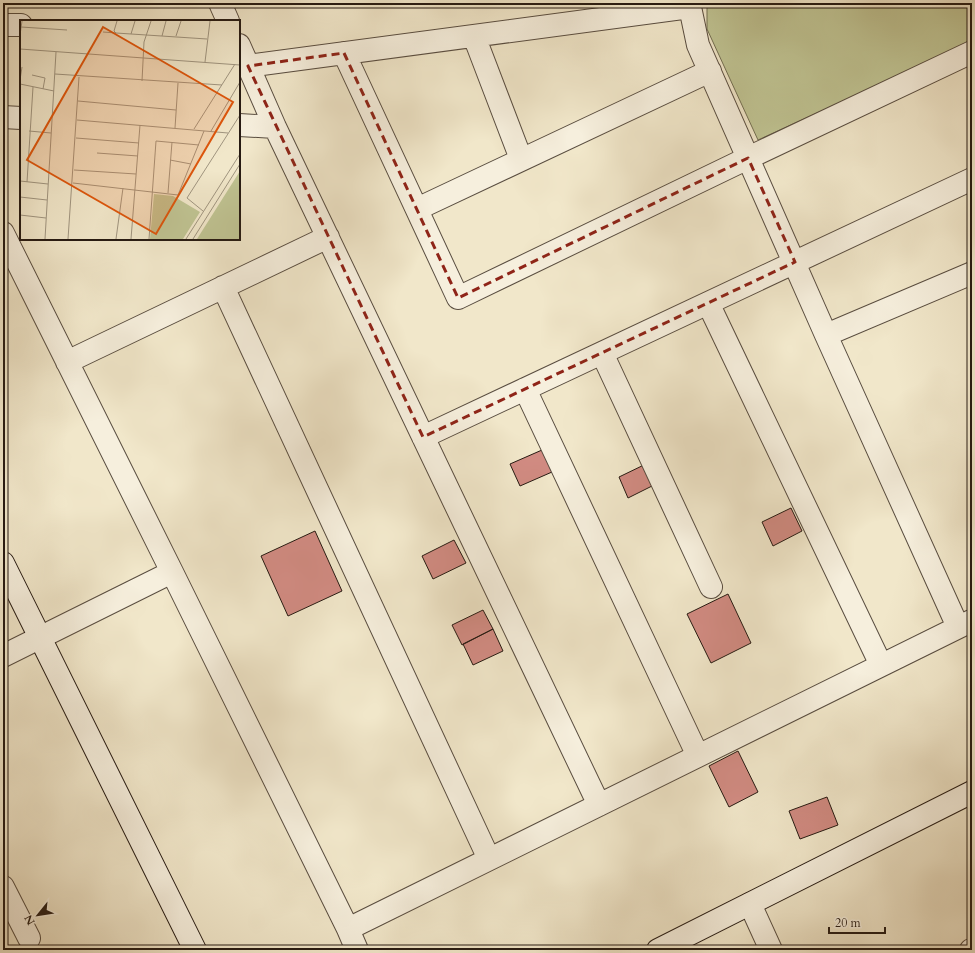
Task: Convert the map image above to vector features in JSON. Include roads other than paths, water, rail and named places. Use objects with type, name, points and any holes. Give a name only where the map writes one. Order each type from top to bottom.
[{"type":"street","points":[[220,3],[228,20]]},
{"type":"street","points":[[248,66],[690,7],[698,44],[826,335],[965,624],[348,929]]},
{"type":"street","points":[[3,25],[20,26]]},
{"type":"street","points":[[474,36],[521,159]]},
{"type":"street","points":[[240,47],[275,127],[599,805]]},
{"type":"street","points":[[344,53],[458,298],[972,52]]},
{"type":"street","points":[[417,209],[710,71]]},
{"type":"street","points":[[3,117],[20,118]]},
{"type":"street","points":[[240,126],[275,127]]},
{"type":"street","points":[[423,437],[972,179]]},
{"type":"street","points":[[3,233],[172,572],[357,950]]},
{"type":"street","points":[[67,362],[328,237]]},
{"type":"street","points":[[826,335],[972,273]]},
{"type":"street","points":[[223,287],[489,859]]},
{"type":"street","points":[[708,303],[881,665]]},
{"type":"street","points":[[602,353],[711,587]]},
{"type":"street","points":[[525,389],[698,756]]},
{"type":"street","points":[[3,563],[195,950]]},
{"type":"street","points":[[3,656],[172,572]]},
{"type":"street","points":[[658,950],[972,792]]},
{"type":"street","points":[[3,886],[29,938]]},
{"type":"street","points":[[750,904],[771,950]]}]
